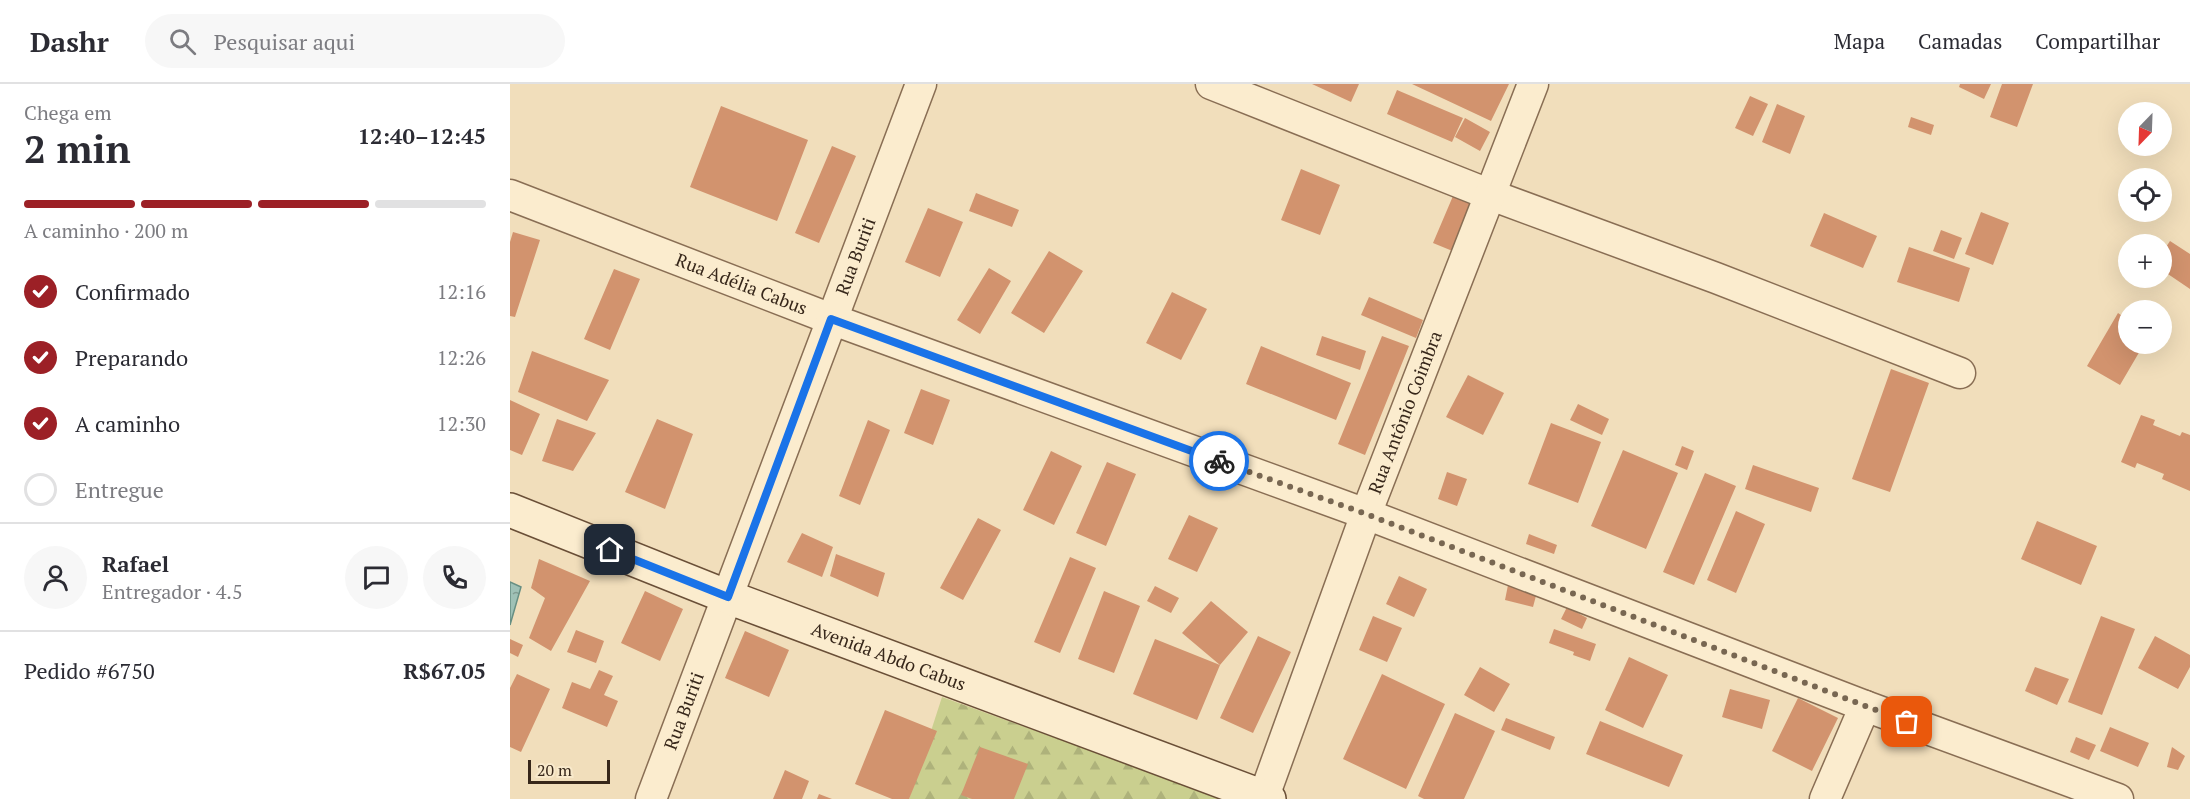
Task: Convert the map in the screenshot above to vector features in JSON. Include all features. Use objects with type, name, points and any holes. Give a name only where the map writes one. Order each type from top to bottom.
[{"type":"main road","name":"Avenida Abdo Cabus","points":[[510,510],[728,597],[1265,798]]},
{"type":"street","name":"Rua Buriti","points":[[651,799],[921,84]]},
{"type":"street","points":[[1211,84],[1491,195],[1716,278],[1960,373]]},
{"type":"street","name":"Rua Antônio Coimbra","points":[[1265,798],[1366,514],[1533,84]]},
{"type":"street","name":"Rua Adélia Cabus","points":[[510,195],[831,319],[1366,514],[1865,706],[2118,799]]},
{"type":"street","points":[[1825,799],[1865,706]]},
{"type":"green space","points":[[942,697],[1225,799],[909,799]]},
{"type":"water","points":[[510,582],[521,587],[510,625]]},
{"type":"building","points":[[1312,84],[1359,84],[1351,102]]},
{"type":"building","points":[[1412,84],[1509,84],[1491,121]]},
{"type":"building","points":[[1960,84],[1991,84],[1984,99],[1959,87]]},
{"type":"building","points":[[2002,84],[2033,84],[2017,127],[1990,117]]},
{"type":"building","points":[[1397,90],[1463,118],[1452,142],[1387,114]]},
{"type":"building","points":[[1750,96],[1768,104],[1753,136],[1735,128]]},
{"type":"building","points":[[1777,104],[1805,116],[1790,154],[1762,142]]},
{"type":"building","points":[[721,106],[808,140],[777,221],[690,187]]},
{"type":"building","points":[[1911,117],[1934,125],[1931,135],[1908,127]]},
{"type":"building","points":[[1465,118],[1490,132],[1480,151],[1455,137]]},
{"type":"building","points":[[832,146],[856,156],[819,243],[795,233]]},
{"type":"building","points":[[1301,169],[1340,185],[1320,235],[1281,220]]},
{"type":"building","points":[[976,193],[1019,210],[1012,227],[969,211]]},
{"type":"building","points":[[1453,196],[1474,205],[1455,252],[1433,243]]},
{"type":"building","points":[[928,208],[963,222],[940,277],[905,262]]},
{"type":"building","points":[[1981,212],[2009,223],[1993,265],[1965,254]]},
{"type":"building","points":[[1824,213],[1877,236],[1863,268],[1810,246]]},
{"type":"building","points":[[1941,230],[1962,238],[1954,259],[1933,251]]},
{"type":"building","points":[[513,232],[540,240],[515,317],[510,316],[510,242]]},
{"type":"building","points":[[2172,242],[2190,254],[2190,289],[2172,277]]},
{"type":"building","points":[[1909,247],[1970,268],[1959,302],[1897,282]]},
{"type":"building","points":[[1049,251],[1083,271],[1044,333],[1011,313]]},
{"type":"building","points":[[989,268],[1011,281],[980,334],[957,320]]},
{"type":"building","points":[[614,269],[640,279],[610,350],[584,339]]},
{"type":"building","points":[[1172,292],[1207,309],[1181,360],[1146,343]]},
{"type":"building","points":[[1369,297],[1423,320],[1416,338],[1361,315]]},
{"type":"building","points":[[2118,313],[2118,354],[2138,354],[2120,385],[2087,366]]},
{"type":"building","points":[[1322,336],[1366,351],[1360,370],[1316,355]]},
{"type":"building","points":[[1382,336],[1409,346],[1365,455],[1338,444]]},
{"type":"building","points":[[1261,346],[1351,383],[1336,420],[1246,384]]},
{"type":"building","points":[[532,351],[609,380],[587,421],[518,392]]},
{"type":"building","points":[[1891,369],[1929,383],[1890,492],[1852,479]]},
{"type":"building","points":[[1468,375],[1504,393],[1483,435],[1446,417]]},
{"type":"building","points":[[921,389],[950,400],[933,445],[904,433]]},
{"type":"building","points":[[510,400],[540,414],[522,455],[510,450]]},
{"type":"building","points":[[1578,404],[1609,419],[1602,435],[1570,420]]},
{"type":"building","points":[[2141,415],[2155,420],[2153,425],[2180,436],[2182,432],[2190,435],[2190,491],[2162,479],[2164,474],[2137,463],[2135,468],[2121,462]]},
{"type":"building","points":[[557,419],[596,433],[573,471],[542,461]]},
{"type":"building","points":[[657,419],[693,434],[665,509],[625,492]]},
{"type":"building","points":[[868,420],[890,430],[860,505],[839,496]]},
{"type":"building","points":[[1551,423],[1601,442],[1578,503],[1528,484]]},
{"type":"building","points":[[1682,446],[1694,451],[1687,470],[1675,465]]},
{"type":"building","points":[[1623,450],[1678,473],[1646,549],[1591,526]]},
{"type":"building","points":[[1051,451],[1082,466],[1054,525],[1023,510]]},
{"type":"building","points":[[1107,462],[1136,474],[1106,546],[1076,533]]},
{"type":"building","points":[[1753,465],[1819,488],[1811,512],[1745,489]]},
{"type":"building","points":[[1447,472],[1467,479],[1457,506],[1438,499]]},
{"type":"building","points":[[1705,473],[1736,486],[1694,585],[1663,572]]},
{"type":"building","points":[[1736,511],[1765,524],[1736,593],[1707,580]]},
{"type":"building","points":[[1189,515],[1218,528],[1197,572],[1168,559]]},
{"type":"building","points":[[978,518],[1001,530],[963,600],[940,588]]},
{"type":"building","points":[[2037,521],[2097,546],[2081,585],[2021,559]]},
{"type":"building","points":[[802,533],[833,547],[822,577],[787,562]]},
{"type":"building","points":[[1529,534],[1557,545],[1554,554],[1526,544]]},
{"type":"building","points":[[836,554],[885,573],[878,597],[830,576]]},
{"type":"building","points":[[1070,557],[1096,568],[1060,653],[1034,642]]},
{"type":"building","points":[[539,559],[590,581],[551,651],[529,638],[545,598],[531,588]]},
{"type":"building","points":[[1399,576],[1427,589],[1414,617],[1386,604]]},
{"type":"building","points":[[1508,585],[1537,592],[1533,607],[1505,600]]},
{"type":"building","points":[[1155,586],[1179,598],[1171,613],[1147,601]]},
{"type":"building","points":[[645,591],[683,609],[660,661],[621,643]]},
{"type":"building","points":[[1104,591],[1140,606],[1114,673],[1078,659]]},
{"type":"building","points":[[1211,601],[1248,632],[1220,665],[1182,633]]},
{"type":"building","points":[[1567,607],[1587,618],[1582,629],[1561,619]]},
{"type":"building","points":[[1373,616],[1402,628],[1387,662],[1359,650]]},
{"type":"building","points":[[2101,616],[2135,629],[2102,715],[2068,702]]},
{"type":"building","points":[[1554,629],[1596,644],[1590,661],[1573,655],[1574,652],[1549,643]]},
{"type":"building","points":[[576,630],[604,641],[596,663],[567,652]]},
{"type":"building","points":[[745,631],[789,650],[769,697],[725,678]]},
{"type":"building","points":[[1258,636],[1291,652],[1253,733],[1220,718]]},
{"type":"building","points":[[2155,636],[2190,655],[2190,667],[2178,689],[2138,668]]},
{"type":"building","points":[[510,639],[523,645],[518,657],[510,653]]},
{"type":"building","points":[[1155,639],[1220,665],[1197,720],[1133,694]]},
{"type":"building","points":[[1629,657],[1668,675],[1643,728],[1605,710]]},
{"type":"building","points":[[1480,667],[1510,684],[1494,712],[1464,695]]},
{"type":"building","points":[[2035,667],[2069,679],[2057,705],[2025,691]]},
{"type":"building","points":[[599,670],[613,676],[604,695],[618,701],[607,727],[562,708],[572,682],[590,689]]},
{"type":"building","points":[[517,674],[550,689],[521,752],[510,747],[510,688]]},
{"type":"building","points":[[1382,674],[1445,704],[1406,789],[1343,759]]},
{"type":"building","points":[[1730,689],[1770,700],[1762,729],[1722,717]]},
{"type":"building","points":[[1798,698],[1838,718],[1812,771],[1772,751]]},
{"type":"building","points":[[885,710],[937,731],[909,799],[892,799],[855,784]]},
{"type":"building","points":[[1455,713],[1495,731],[1464,799],[1424,799],[1418,796]]},
{"type":"building","points":[[1506,718],[1555,737],[1550,750],[1501,730]]},
{"type":"building","points":[[1600,721],[1683,755],[1669,787],[1586,754]]},
{"type":"building","points":[[2110,727],[2149,743],[2138,767],[2100,751]]},
{"type":"building","points":[[2076,737],[2096,745],[2089,760],[2070,752]]},
{"type":"building","points":[[980,747],[1028,764],[1014,799],[972,799],[961,795]]},
{"type":"building","points":[[2172,747],[2185,756],[2178,770],[2167,767]]},
{"type":"building","points":[[785,770],[809,781],[802,799],[773,799]]},
{"type":"building","points":[[819,794],[832,799],[817,799]]},
{"type":"way so far","points":[[1219,461],[1366,514],[1907,722]]},
{"type":"route","points":[[610,550],[728,597],[831,319],[1219,461]]}]
